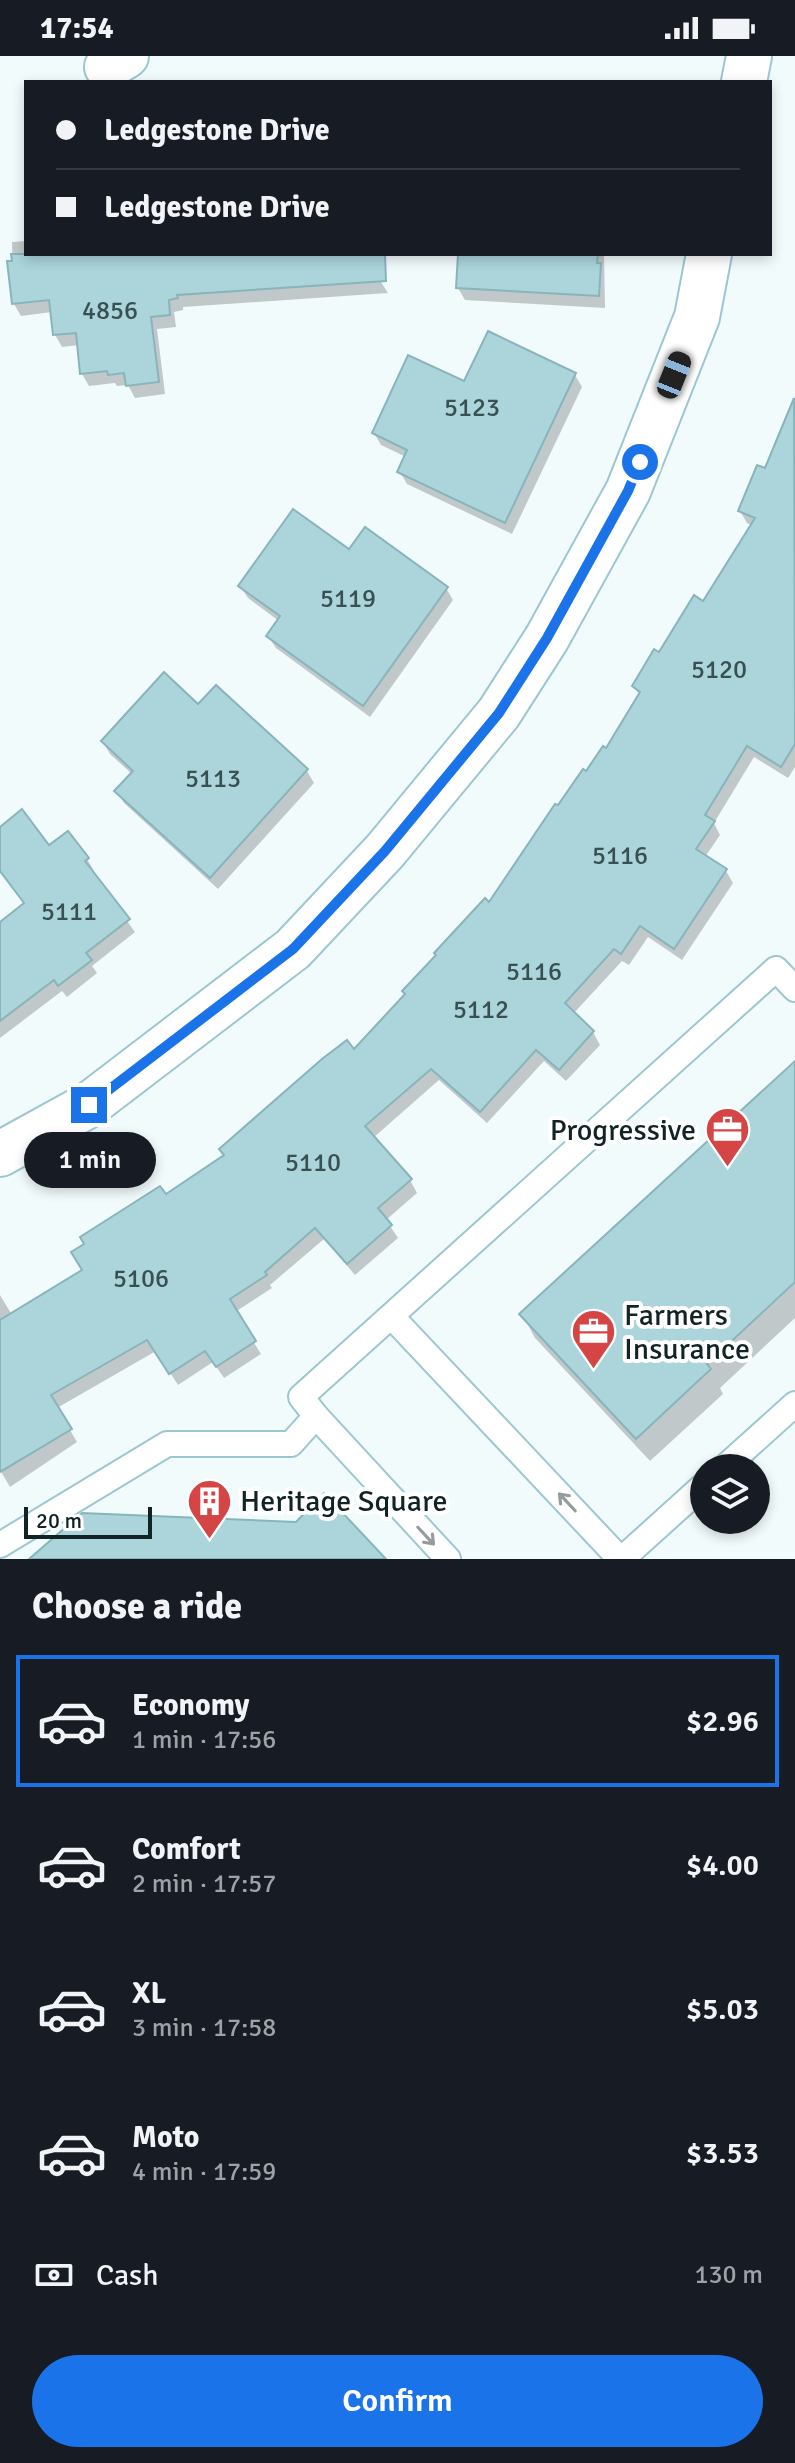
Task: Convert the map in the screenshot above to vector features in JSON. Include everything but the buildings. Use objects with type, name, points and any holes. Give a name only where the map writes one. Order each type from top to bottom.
[{"type":"street","points":[[0,1154],[89,1105],[293,949],[385,851],[499,713],[547,638],[628,491],[697,317],[709,256]]},
{"type":"lane","points":[[448,1559],[301,1397],[776,969],[795,989]]},
{"type":"lane","points":[[392,1317],[621,1559],[690,1497]]},
{"type":"lane","points":[[740,1454],[795,1404]]},
{"type":"lane","points":[[0,1545],[167,1444],[291,1444],[316,1416]]},
{"type":"place","name":"Progressive","points":[[727,1169]]},
{"type":"place","name":"Farmers Insurance","points":[[593,1371]]},
{"type":"place","name":"Heritage Square","points":[[209,1540]]},
{"type":"route","points":[[89,1105],[293,949],[385,851],[499,713],[547,638],[628,491],[640,462]]}]
